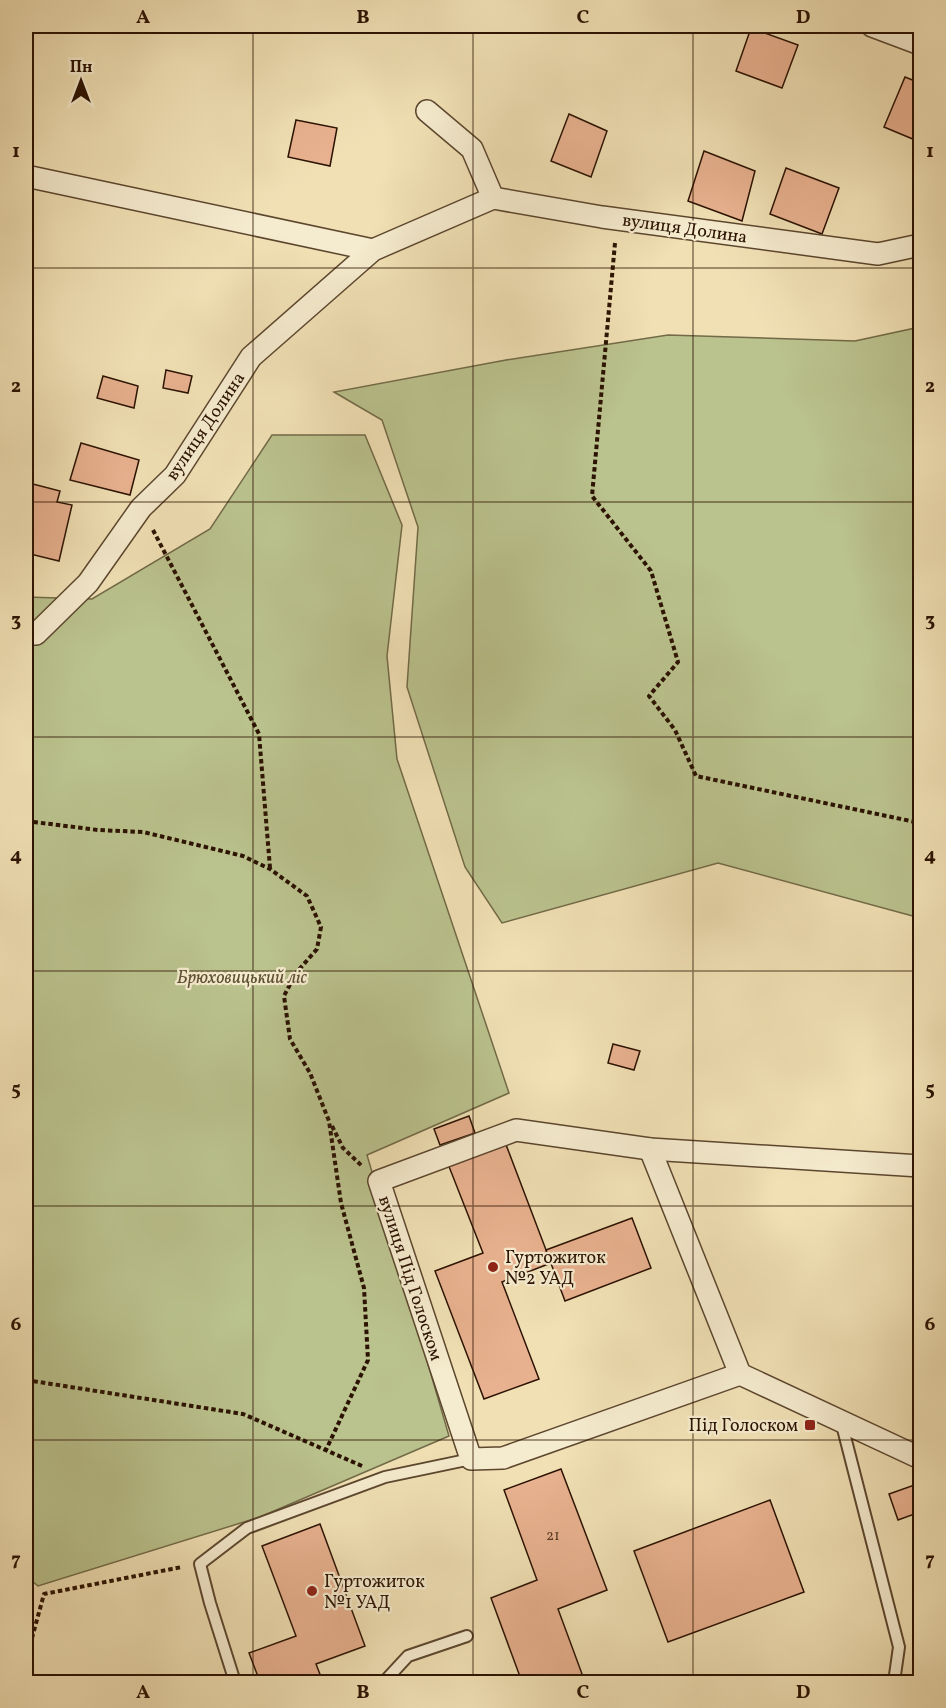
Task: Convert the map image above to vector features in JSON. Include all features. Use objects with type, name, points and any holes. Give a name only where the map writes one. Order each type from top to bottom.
[{"type":"street","points":[[872,26],[921,44]]},
{"type":"street","points":[[427,111],[472,149],[493,198]]},
{"type":"street","points":[[26,176],[373,250]]},
{"type":"street","name":"вулиця Долина","points":[[26,634],[36,634],[88,584],[141,508],[175,475],[251,357],[373,250],[493,198],[618,219],[878,254],[921,245]]},
{"type":"street","name":"вулиця Під Голоском","points":[[471,1459],[379,1181],[516,1130],[650,1149],[921,1166]]},
{"type":"street","points":[[650,1149],[740,1374],[921,1458]]},
{"type":"street","points":[[471,1459],[503,1458],[740,1374]]},
{"type":"lane","points":[[841,1421],[899,1647],[894,1683]]},
{"type":"lane","points":[[235,1683],[200,1564],[247,1527],[386,1477],[471,1459]]},
{"type":"lane","points":[[384,1683],[408,1656],[467,1636]]},
{"type":"path","points":[[618,219],[592,496],[651,571],[678,662],[649,696],[675,730],[696,776],[921,824]]},
{"type":"path","points":[[141,508],[260,734],[270,869]]},
{"type":"path","points":[[26,821],[98,830],[143,832],[243,856],[270,869],[307,896],[321,927],[317,949],[296,973],[284,996],[290,1039],[310,1073],[342,1148],[379,1181]]},
{"type":"path","points":[[326,1450],[368,1360],[364,1288],[341,1203],[329,1121]]},
{"type":"path","points":[[26,1380],[243,1414],[386,1477]]},
{"type":"path","points":[[34,1683],[26,1658],[44,1594],[200,1564]]},
{"type":"green space","points":[[920,327],[920,918],[718,863],[502,923],[465,867],[407,687],[418,527],[382,420],[334,392],[506,360],[668,335],[855,341]]},
{"type":"green space","name":"Брюховицький ліс","points":[[272,435],[365,435],[402,525],[387,656],[397,759],[509,1093],[367,1155],[449,1436],[260,1517],[38,1586],[26,1576],[26,597],[92,599],[210,529]]},
{"type":"building","points":[[751,28],[798,45],[782,88],[736,71]]},
{"type":"building","points":[[905,77],[920,83],[920,142],[884,127]]},
{"type":"building","points":[[569,114],[607,131],[591,177],[551,161]]},
{"type":"building","points":[[296,120],[337,128],[330,166],[288,157]]},
{"type":"building","points":[[704,151],[755,171],[742,221],[688,201]]},
{"type":"building","points":[[786,168],[839,188],[822,234],[770,214]]},
{"type":"building","points":[[166,370],[192,376],[188,393],[163,388]]},
{"type":"building","points":[[103,376],[138,386],[134,408],[97,398]]},
{"type":"building","points":[[81,443],[139,460],[130,495],[70,480]]},
{"type":"building","points":[[29,483],[60,491],[57,502],[72,505],[59,561],[26,553],[26,498]]},
{"type":"building","points":[[613,1044],[640,1051],[634,1070],[608,1063]]},
{"type":"building","points":[[469,1116],[475,1133],[440,1145],[434,1129]]},
{"type":"building","name":"Гуртожиток №2 УАД","points":[[505,1142],[551,1263],[502,1282],[539,1379],[484,1399],[435,1271],[483,1253],[448,1164]]},
{"type":"building","points":[[632,1218],[651,1268],[565,1301],[546,1250]]},
{"type":"building","points":[[561,1469],[607,1590],[558,1609],[585,1682],[522,1682],[491,1598],[537,1580],[504,1490]]},
{"type":"building","points":[[920,1483],[920,1512],[898,1520],[889,1494]]},
{"type":"building","points":[[770,1500],[804,1592],[668,1642],[634,1551]]},
{"type":"building","name":"Гуртожиток №1 УАД","points":[[320,1524],[365,1646],[316,1664],[323,1682],[260,1682],[249,1653],[296,1636],[262,1546]]},
{"type":"place","name":"Гуртожиток №2 УАД","points":[[493,1267]]},
{"type":"place","name":"Під Голоском","points":[[810,1425]]},
{"type":"place","name":"Гуртожиток №1 УАД","points":[[312,1591]]}]
